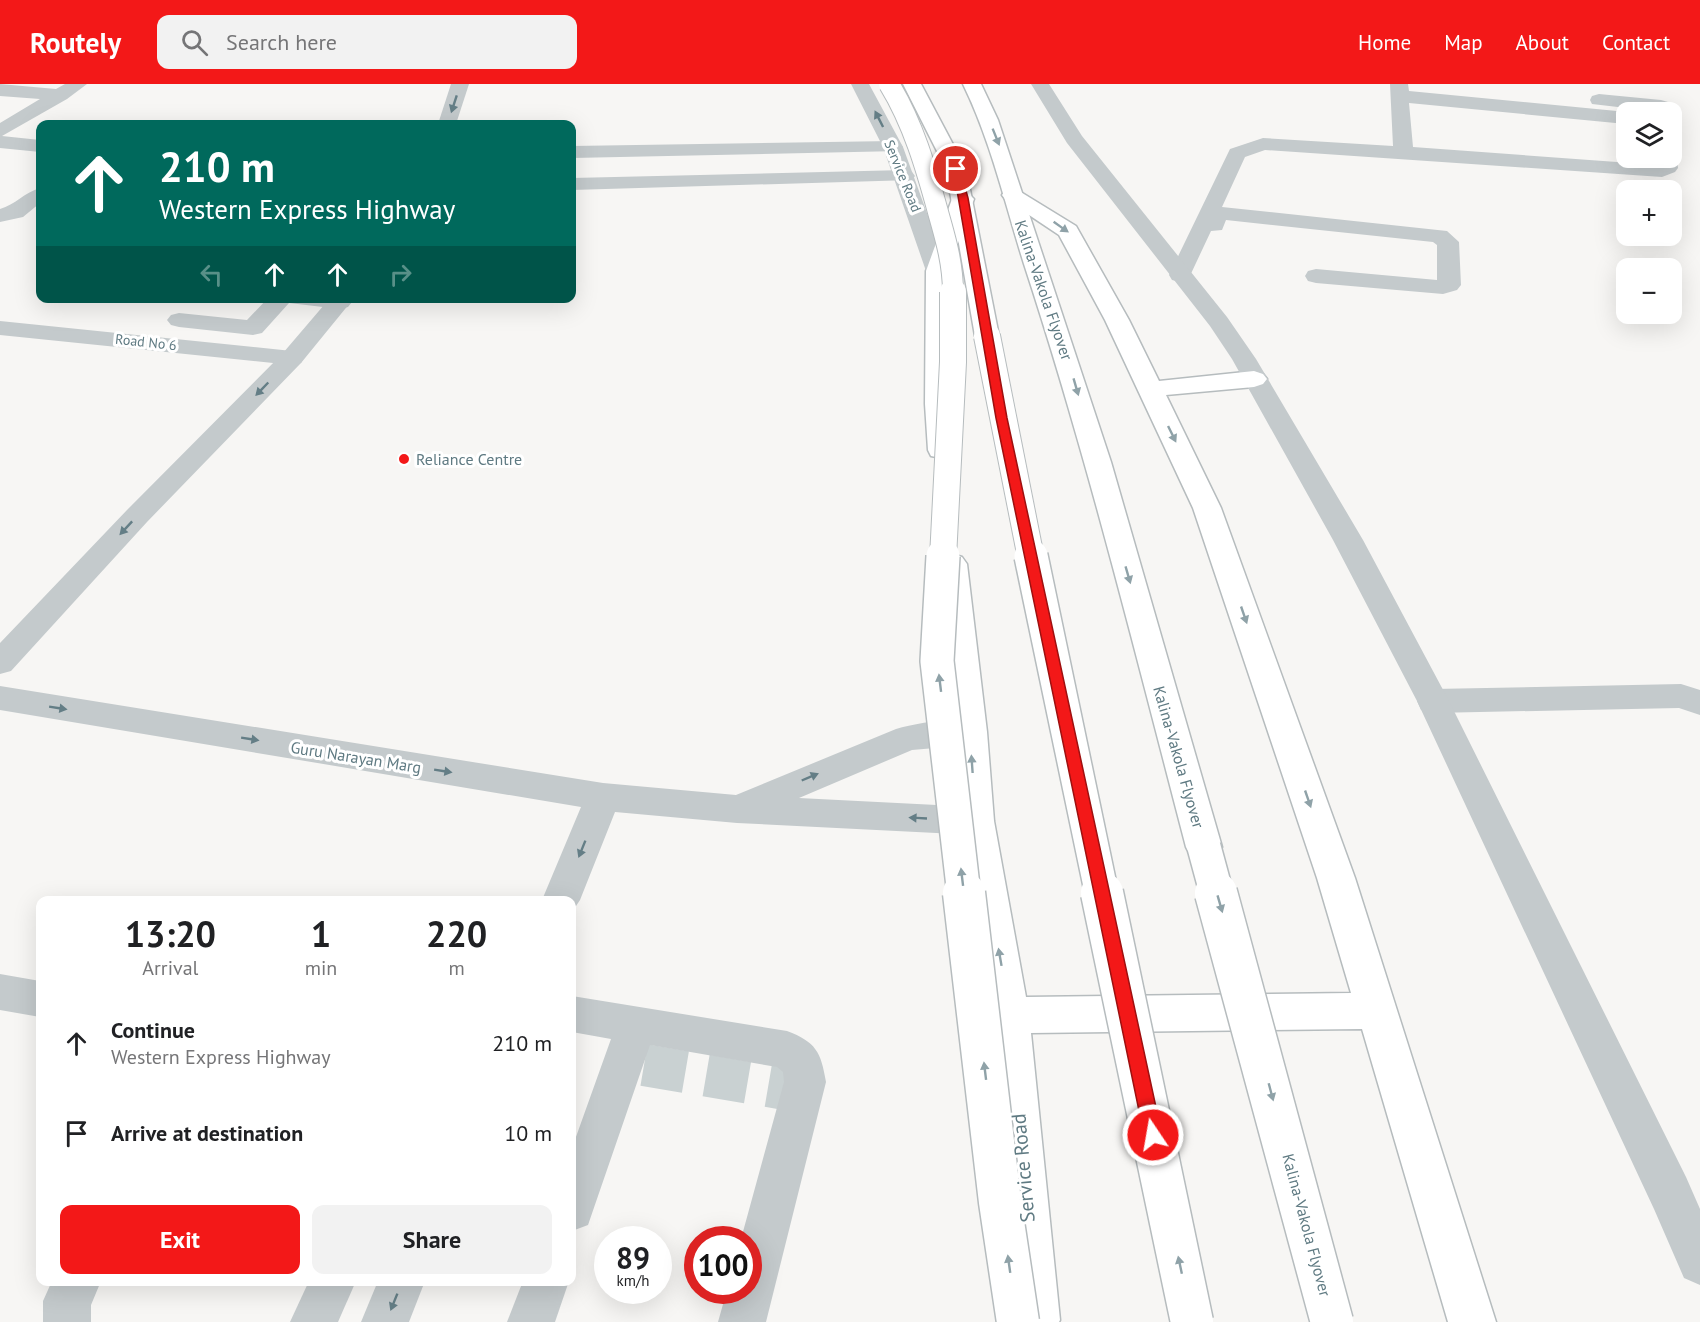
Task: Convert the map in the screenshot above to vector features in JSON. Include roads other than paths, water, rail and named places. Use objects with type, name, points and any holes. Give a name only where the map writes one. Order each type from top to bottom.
[{"type":"highway","points":[[889,84],[903,107],[927,170],[953,267],[953,362],[937,661],[1000,1202],[1018,1322]]},
{"type":"highway","points":[[912,84],[956,169],[963,198],[1002,418],[1192,1322]]},
{"type":"highway","name":"Kalina-Vakola Flyover","points":[[972,84],[1002,153],[1018,214],[1064,345],[1241,977],[1332,1322]]},
{"type":"highway","points":[[937,271],[963,198]]},
{"type":"highway","points":[[1018,214],[1068,231],[1117,320],[1207,508],[1336,878],[1472,1322]]},
{"type":"highway","name":"Service Road","points":[[937,271],[938,404],[949,542],[970,732],[976,821],[1009,1015],[1036,1322]]},
{"type":"highway","points":[[1150,389],[1254,379]]},
{"type":"highway","points":[[1009,1015],[1376,1011]]},
{"type":"street","points":[[0,131],[8,120],[35,110],[78,84]]},
{"type":"street","points":[[448,120],[460,84]]},
{"type":"street","name":"Service Road","points":[[860,84],[893,147],[905,176],[937,271]]},
{"type":"street","points":[[1041,84],[1074,139],[1219,322],[1244,359],[1348,540],[1433,701],[1685,1202],[1700,1262]]},
{"type":"street","points":[[1439,84],[1659,102]]},
{"type":"street","points":[[0,90],[60,95]]},
{"type":"street","points":[[1403,152],[1399,90],[1616,117]]},
{"type":"street","points":[[0,106],[35,110]]},
{"type":"street","points":[[1401,120],[1425,122]]},
{"type":"street","points":[[0,142],[36,146]]},
{"type":"street","points":[[1180,275],[1237,153],[1263,144],[1616,168]]},
{"type":"street","points":[[576,152],[893,147]]},
{"type":"street","points":[[839,148],[846,178]]},
{"type":"street","points":[[0,158],[22,159]]},
{"type":"street","points":[[1621,168],[1662,171],[1668,168]]},
{"type":"street","points":[[576,184],[905,176]]},
{"type":"street","points":[[0,216],[15,212],[36,197]]},
{"type":"street","points":[[1203,225],[1214,225],[1216,215],[1223,213],[1439,236],[1448,243],[1449,285],[1316,276]]},
{"type":"street","points":[[155,343],[185,314],[253,327],[276,303]]},
{"type":"street","points":[[0,663],[137,516],[292,358],[339,303]]},
{"type":"street","name":"Road No 6","points":[[0,327],[292,358]]},
{"type":"street","points":[[1433,701],[1681,696],[1700,703]]},
{"type":"street","name":"Guru Narayan Marg","points":[[0,698],[603,797],[737,809],[976,821]]},
{"type":"street","points":[[737,809],[908,738],[970,732]]},
{"type":"street","points":[[563,896],[603,797]]},
{"type":"street","points":[[0,992],[36,998]]},
{"type":"street","points":[[576,1016],[635,1050],[787,1050],[802,1062],[805,1082],[793,1090],[742,1322]]},
{"type":"street","points":[[576,1199],[635,1050]]},
{"type":"street","points":[[67,1322],[67,1301],[75,1286]]},
{"type":"street","points":[[314,1322],[331,1286]]},
{"type":"street","points":[[386,1322],[400,1286]]},
{"type":"street","points":[[531,1322],[544,1286]]},
{"type":"tunnel","points":[[644,1065],[785,1089]]},
{"type":"place","name":"Reliance Centre","points":[[404,459]]}]
